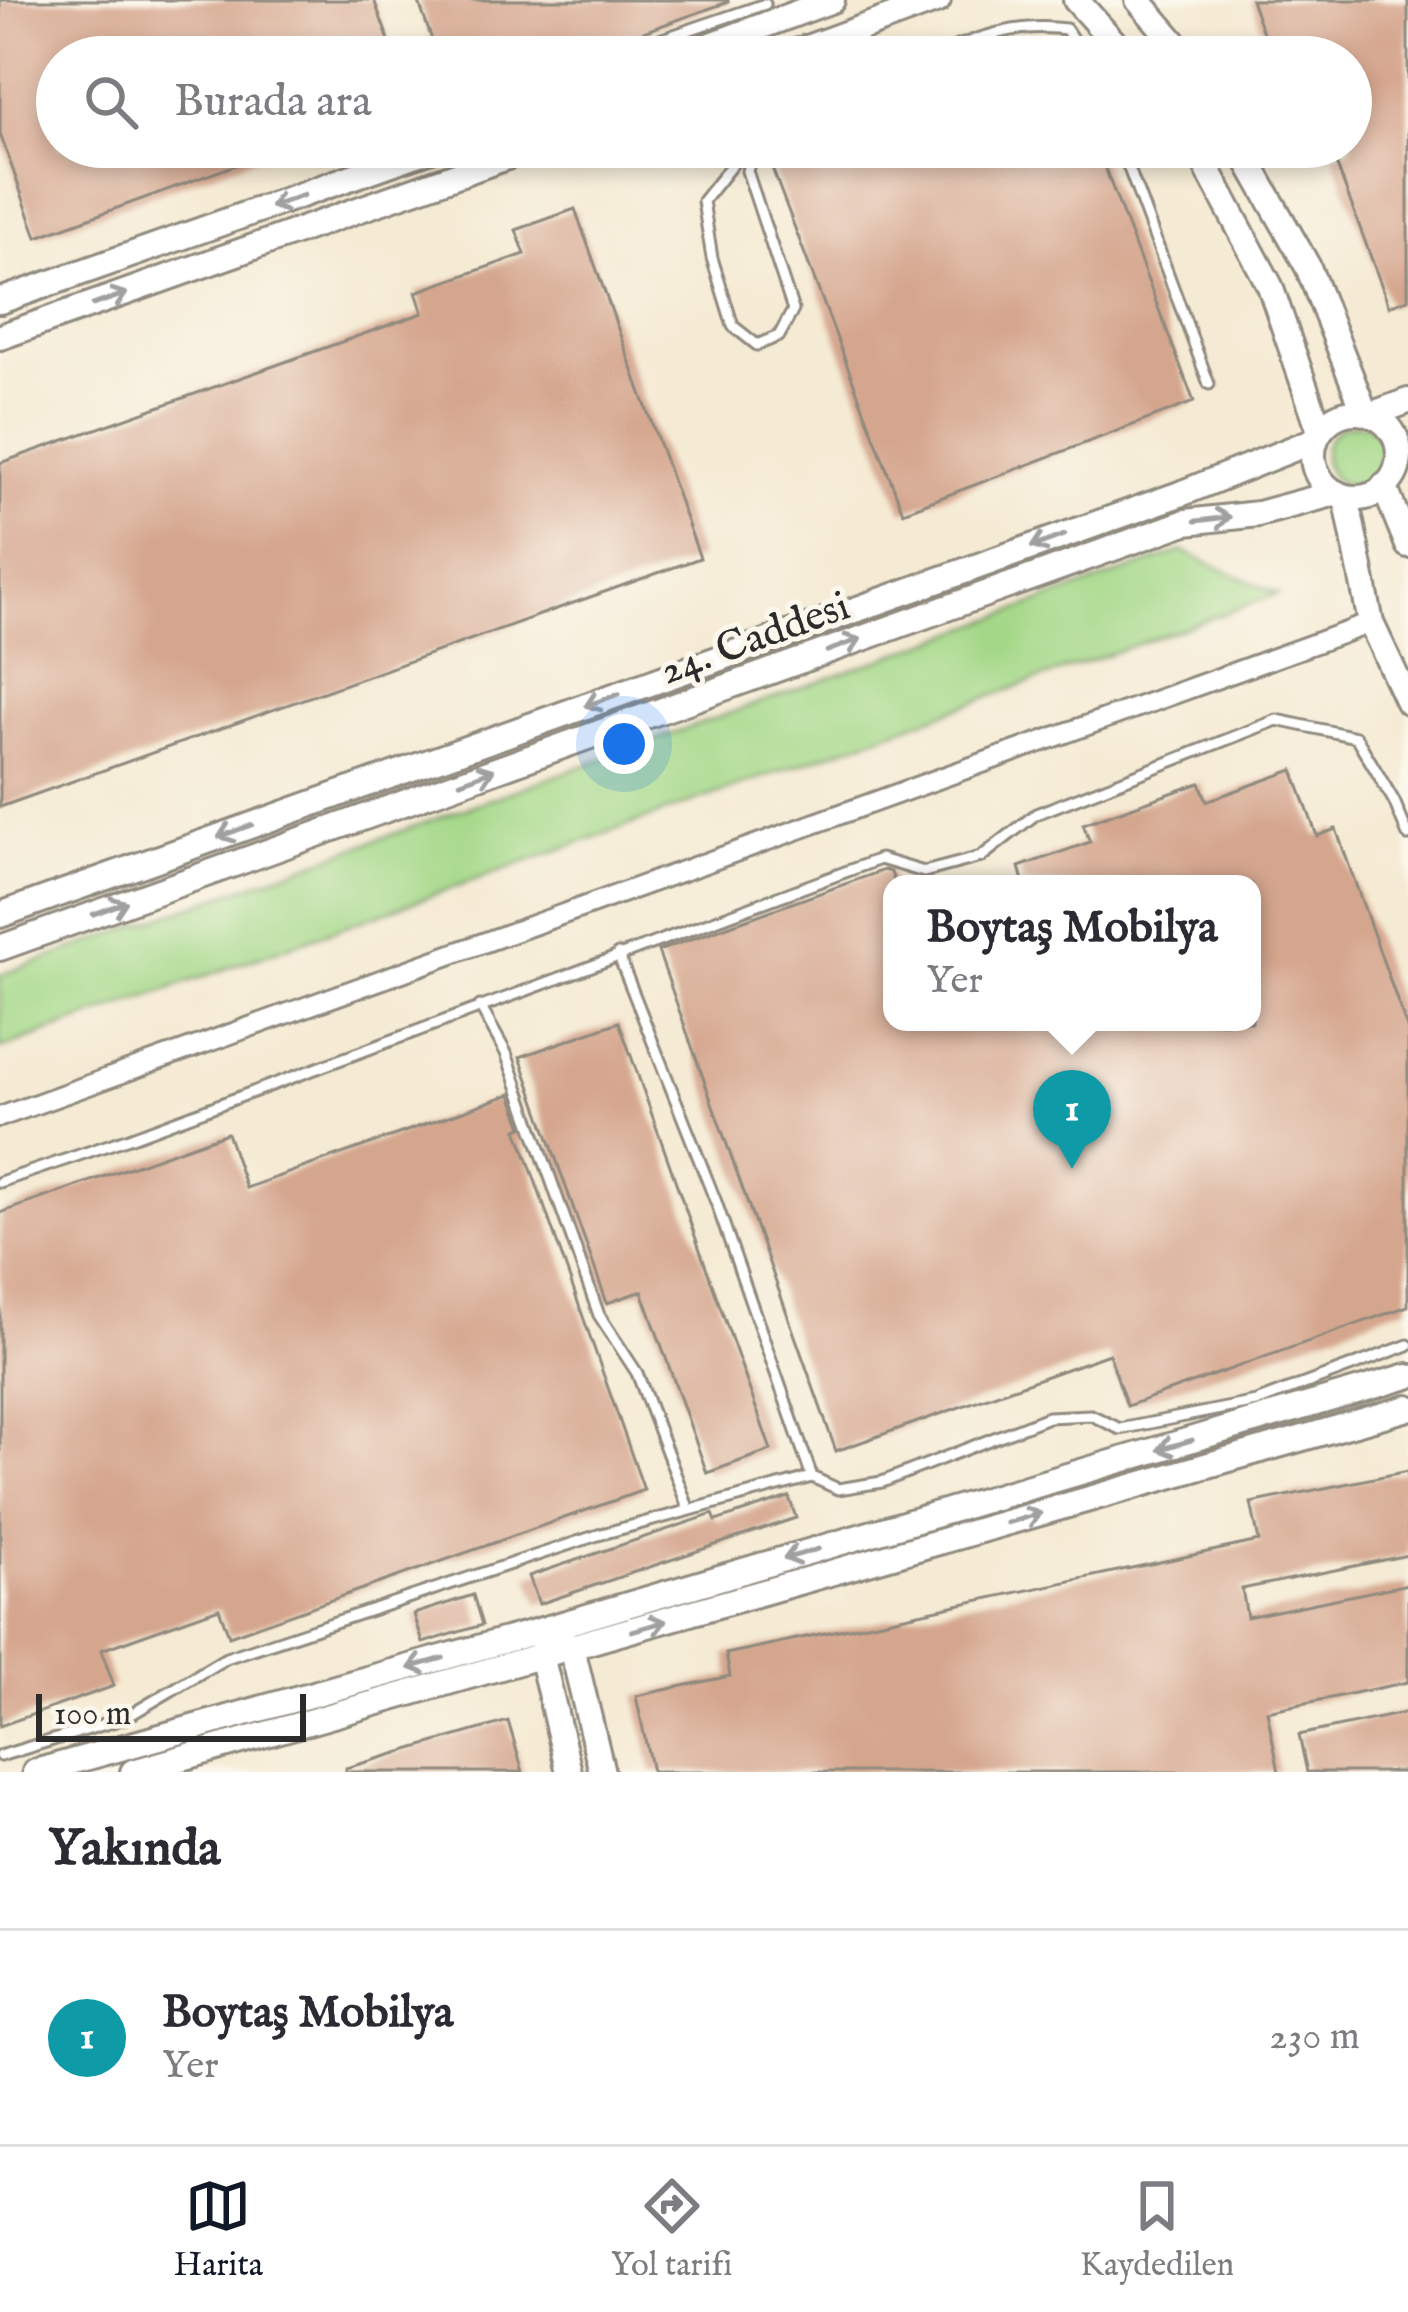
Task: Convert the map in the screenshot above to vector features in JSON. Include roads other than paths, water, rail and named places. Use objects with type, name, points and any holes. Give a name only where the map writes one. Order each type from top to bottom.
[{"type":"street","points":[[721,36],[775,9],[832,0]]},
{"type":"street","points":[[856,36],[938,0]]},
{"type":"street","points":[[1076,0],[1108,36]]},
{"type":"street","points":[[1138,0],[1168,36]]},
{"type":"street","points":[[0,301],[377,168]]},
{"type":"street","points":[[0,337],[477,168]]},
{"type":"street","points":[[1207,168],[1270,286],[1317,435],[1315,471],[1341,495],[1371,623],[1408,702]]},
{"type":"street","points":[[1252,168],[1309,267],[1368,414],[1384,422],[1396,439],[1395,479],[1408,545]]},
{"type":"street","points":[[1317,435],[1335,417],[1368,414],[1408,400]]},
{"type":"street","name":"24. Caddesi","points":[[0,915],[1180,494],[1317,435]]},
{"type":"street","points":[[1341,495],[1366,496],[1395,479]]},
{"type":"street","name":"24. Caddesi","points":[[0,948],[1186,522],[1258,514],[1341,495]]},
{"type":"street","points":[[0,1117],[1371,623]]},
{"type":"street","points":[[35,1772],[549,1628],[1408,1376]]},
{"type":"street","points":[[133,1772],[1408,1408]]},
{"type":"street","points":[[549,1628],[572,1648],[602,1772]]},
{"type":"street","points":[[549,1628],[541,1655],[568,1772]]},
{"type":"lane","points":[[682,36],[775,9]]},
{"type":"lane","points":[[983,36],[1036,25],[1066,29],[1070,36]]},
{"type":"lane","points":[[729,168],[703,201],[712,258],[733,326],[758,345],[779,336],[793,310],[748,168]]},
{"type":"lane","points":[[1128,168],[1209,384]]},
{"type":"lane","points":[[0,1182],[880,859],[924,872],[981,856],[1036,814],[1277,719],[1356,737],[1408,835]]},
{"type":"lane","points":[[618,954],[716,1202],[812,1477]]},
{"type":"lane","points":[[480,1006],[506,1053],[598,1315],[637,1373],[689,1510]]},
{"type":"lane","points":[[0,1756],[125,1718],[226,1658],[598,1535],[812,1477],[838,1489],[882,1482],[1048,1417],[1091,1415],[1120,1429],[1256,1402],[1408,1345]]},
{"type":"place","name":"Boytaş Mobilya","points":[[1072,1169]]}]
